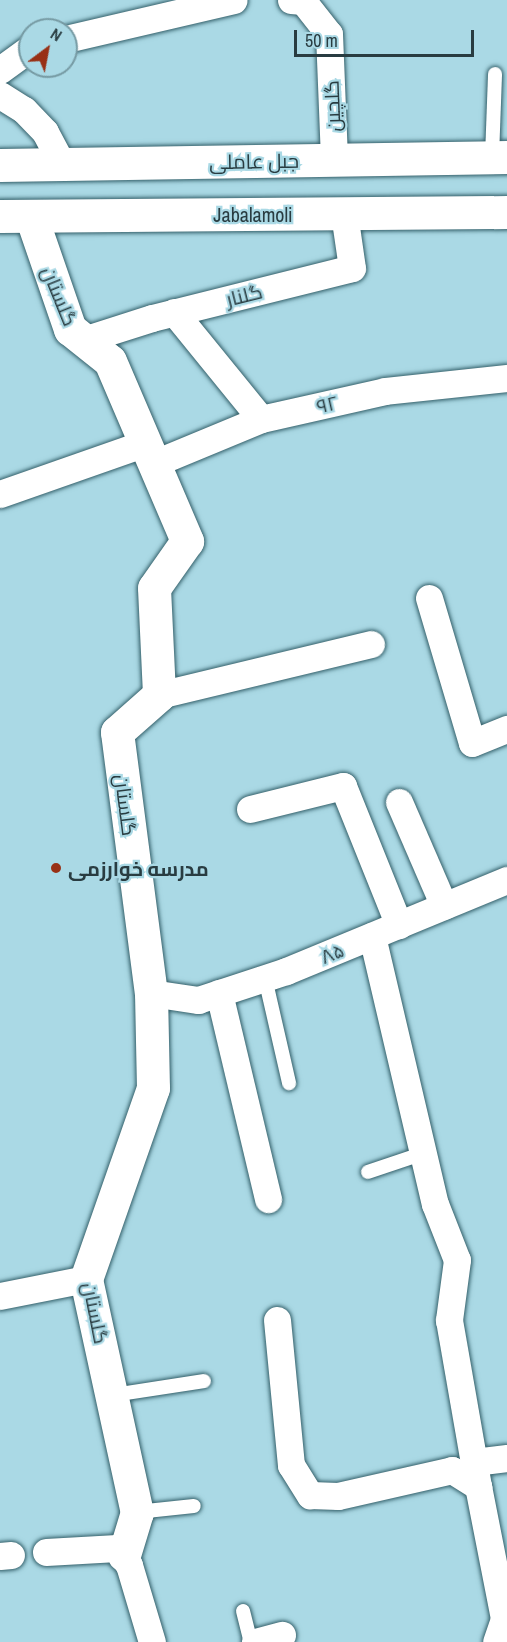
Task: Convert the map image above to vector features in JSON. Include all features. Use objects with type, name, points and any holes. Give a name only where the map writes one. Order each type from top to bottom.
[{"type":"street","points":[[78,36],[234,0]]},
{"type":"street","name":"گلچین","points":[[291,0],[303,1],[321,9],[329,34],[334,160]]},
{"type":"street","points":[[0,70],[18,57]]},
{"type":"street","points":[[0,95],[24,110],[45,132],[62,164]]},
{"type":"street","name":"جبل عاملی","points":[[0,165],[499,157]]},
{"type":"street","name":"Jabalamoli","points":[[15,216],[507,212]]},
{"type":"street","name":"گلنار","points":[[83,340],[174,312],[352,268],[344,213]]},
{"type":"street","name":"گلستان","points":[[15,216],[70,329],[110,361],[187,541],[154,588],[159,695],[117,732],[151,993],[153,1088],[86,1279],[137,1512],[124,1555]]},
{"type":"street","points":[[174,312],[261,419]]},
{"type":"street","name":"۹۲","points":[[0,494],[151,453],[261,419],[386,391],[507,378]]},
{"type":"street","points":[[429,598],[472,743],[507,729]]},
{"type":"street","points":[[159,695],[371,644]]},
{"type":"street","points":[[250,809],[343,786],[399,925]]},
{"type":"street","points":[[399,802],[444,906]]},
{"type":"street","name":"۸۵","points":[[151,993],[198,1000],[265,978],[507,880]]},
{"type":"street","points":[[372,936],[435,1204],[458,1260],[449,1320],[504,1619],[496,1642]]},
{"type":"street","points":[[219,993],[268,1199]]},
{"type":"street","points":[[0,1296],[86,1279]]},
{"type":"street","points":[[277,1320],[291,1465],[310,1496],[338,1496],[452,1470],[476,1474],[507,1458]]},
{"type":"street","points":[[46,1552],[117,1548],[124,1555],[152,1642]]},
{"type":"street","points":[[255,1642],[282,1635]]},
{"type":"lane","points":[[495,74],[499,157]]},
{"type":"lane","points":[[265,978],[289,1083]]},
{"type":"lane","points":[[368,1172],[424,1153]]},
{"type":"lane","points":[[113,1395],[204,1382]]},
{"type":"lane","points":[[137,1512],[194,1506]]},
{"type":"lane","points":[[243,1611],[250,1642]]},
{"type":"place","name":"مدرسه خوارزمی","points":[[56,868]]}]
